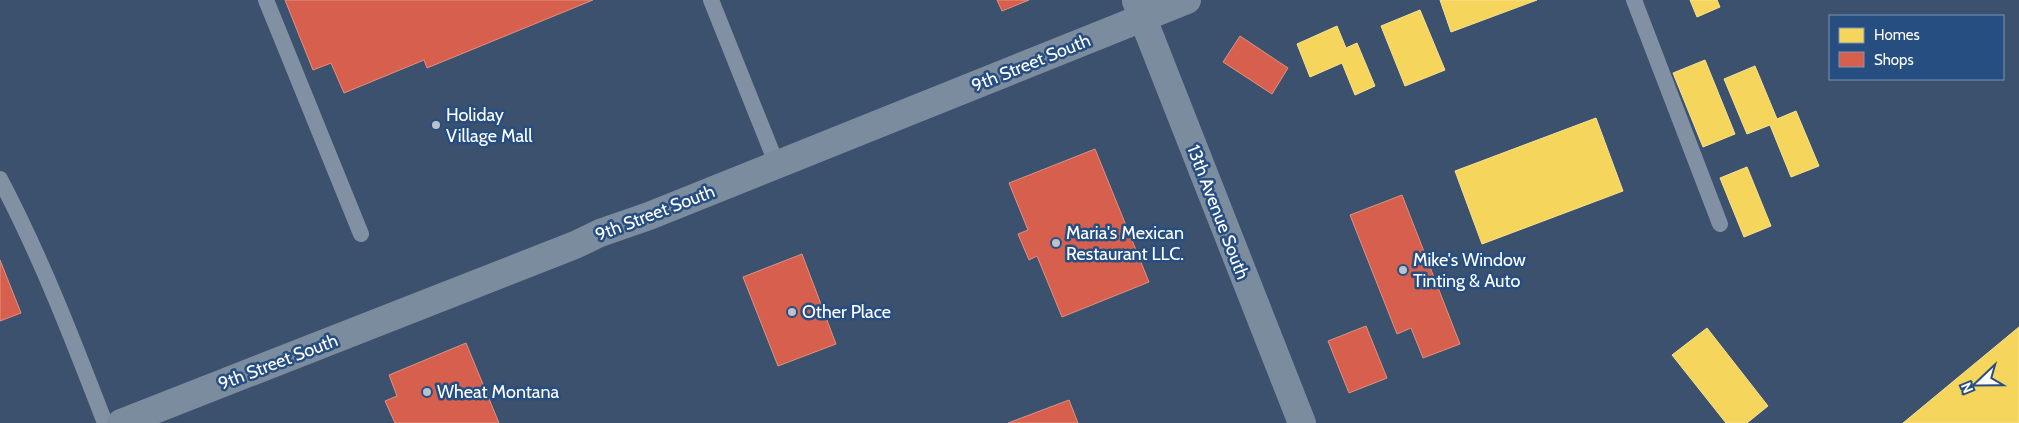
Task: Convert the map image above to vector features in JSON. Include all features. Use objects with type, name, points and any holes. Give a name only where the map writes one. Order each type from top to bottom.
[{"type":"street","name":"9th Street South","points":[[122,423],[575,245],[600,233],[649,216],[777,165],[1139,9],[1187,0]]},
{"type":"street","name":"13th Avenue South","points":[[1139,9],[1302,423]]},
{"type":"lane","points":[[266,0],[361,234]]},
{"type":"lane","points":[[710,0],[777,165]]},
{"type":"lane","points":[[1634,0],[1720,224]]},
{"type":"lane","points":[[0,179],[20,217],[74,343],[105,423]]},
{"type":"building: Homes","points":[[1440,0],[1537,0],[1451,32]]},
{"type":"building: Homes","points":[[1690,0],[1717,0],[1720,7],[1697,17]]},
{"type":"building: Homes","points":[[1420,10],[1445,70],[1405,86],[1381,26]]},
{"type":"building: Homes","points":[[1337,26],[1346,48],[1357,43],[1375,86],[1355,95],[1342,63],[1310,77],[1297,44]]},
{"type":"building: Homes","points":[[1705,60],[1735,134],[1703,147],[1673,73]]},
{"type":"building: Homes","points":[[1755,66],[1777,119],[1796,111],[1819,166],[1791,177],[1770,125],[1747,134],[1724,79]]},
{"type":"building: Homes","points":[[1596,118],[1623,191],[1482,244],[1455,171]]},
{"type":"building: Homes","points":[[1747,167],[1771,226],[1744,237],[1720,178]]},
{"type":"building: Homes","points":[[2019,327],[2019,423],[1903,423]]},
{"type":"building: Homes","points":[[1707,328],[1768,406],[1747,423],[1726,423],[1672,355]]},
{"type":"building: Shops","points":[[285,0],[593,0],[427,68],[424,60],[344,93],[331,63],[313,70]]},
{"type":"building: Shops","points":[[997,0],[1029,0],[1002,11]]},
{"type":"building: Shops","points":[[1240,36],[1288,68],[1272,94],[1223,62]]},
{"type":"building: Shops","points":[[1095,149],[1149,282],[1062,317],[1037,256],[1029,260],[1018,234],[1028,230],[1009,183]]},
{"type":"building: Shops","points":[[1402,195],[1460,344],[1423,358],[1411,328],[1397,334],[1350,215]]},
{"type":"building: Shops","points":[[802,254],[836,344],[778,366],[743,277]]},
{"type":"building: Shops","points":[[0,260],[21,313],[0,321]]},
{"type":"building: Shops","points":[[1366,326],[1387,378],[1349,393],[1328,341]]},
{"type":"building: Shops","points":[[466,343],[499,423],[395,423],[385,401],[397,396],[389,375]]},
{"type":"building: Shops","points":[[1069,400],[1078,423],[1008,423]]},
{"type":"place","name":"Holiday Village Mall","points":[[436,125]]},
{"type":"place","name":"Maria's Mexican Restaurant LLC.","points":[[1056,243]]},
{"type":"place","name":"Mike's Window Tinting & Auto","points":[[1403,270]]},
{"type":"place","name":"Other Place","points":[[792,312]]},
{"type":"place","name":"Wheat Montana","points":[[427,392]]}]
